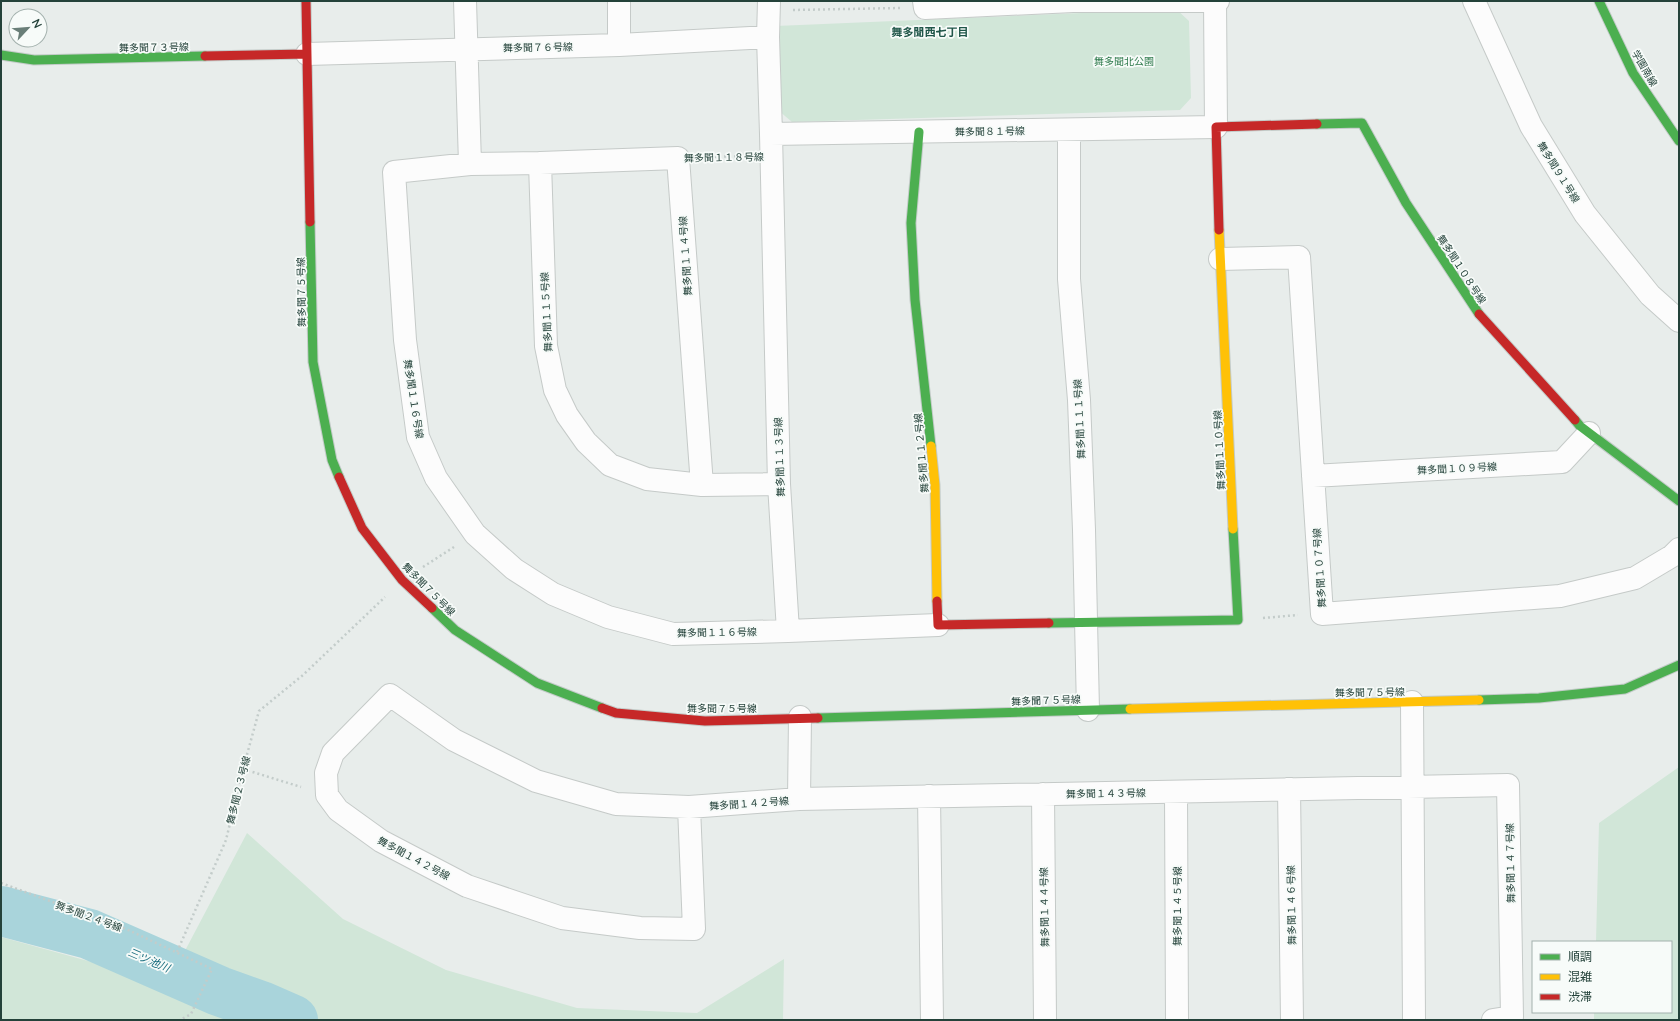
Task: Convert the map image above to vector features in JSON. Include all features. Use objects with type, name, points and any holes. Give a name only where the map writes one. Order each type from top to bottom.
[{"type":"street","name":"舞多聞７５号線","points":[[306,1],[313,362],[332,460],[362,528],[402,580],[455,630],[536,683],[616,713],[705,721],[1539,698],[1625,689],[1679,665]]},
{"type":"street","points":[[465,1],[470,164],[678,158]]},
{"type":"street","points":[[619,1],[619,45]]},
{"type":"street","points":[[925,4],[1073,1],[1218,1]]},
{"type":"street","points":[[1215,1],[1216,127]]},
{"type":"street","name":"舞多聞９１号線","points":[[1474,1],[1531,126],[1585,214],[1650,295],[1679,321]]},
{"type":"street","name":"学園南線","points":[[1599,1],[1633,74],[1679,141]]},
{"type":"street","points":[[769,6],[768,37],[771,134]]},
{"type":"street","name":"舞多聞７６号線","points":[[307,54],[466,48],[619,45],[768,37]]},
{"type":"street","name":"舞多聞７３号線","points":[[1,55],[34,60],[307,54]]},
{"type":"street","name":"舞多聞１０８号線","points":[[1216,127],[1362,122],[1406,203],[1478,313],[1580,426],[1679,502]]},
{"type":"street","name":"舞多聞８１号線","points":[[771,134],[1216,127]]},
{"type":"street","name":"舞多聞１１０号線","points":[[1216,127],[1220,259],[1238,620]]},
{"type":"street","name":"舞多聞１１１号線","points":[[1069,130],[1069,279],[1079,400],[1088,710]]},
{"type":"street","name":"舞多聞１１２号線","points":[[919,132],[911,223],[915,300],[926,390],[935,484],[938,625]]},
{"type":"street","name":"舞多聞１１３号線","points":[[771,134],[779,484],[788,631]]},
{"type":"street","name":"舞多聞１１４号線","points":[[678,158],[702,485]]},
{"type":"street","name":"舞多聞１１５号線","points":[[540,163],[546,346],[555,390],[568,415],[586,442],[610,465],[647,479],[702,485]]},
{"type":"street","name":"舞多聞１１６号線","points":[[470,164],[394,172],[405,340],[418,437],[436,478],[475,534],[514,569],[553,594],[608,617],[673,634],[788,631]]},
{"type":"street","name":"舞多聞１０７号線","points":[[1220,259],[1299,258],[1322,614],[1560,596],[1635,578],[1672,556],[1679,549]]},
{"type":"street","name":"舞多聞１０９号線","points":[[1313,476],[1562,462],[1589,433]]},
{"type":"street","points":[[702,485],[779,484]]},
{"type":"street","points":[[788,631],[938,625],[1086,624],[1238,620]]},
{"type":"street","name":"舞多聞１４２号線","points":[[689,807],[694,929],[640,928],[562,918],[467,886],[381,841],[338,810],[327,795],[326,773],[333,753],[390,695],[454,740],[536,781],[616,804],[689,807],[799,799],[800,718]]},
{"type":"street","points":[[1412,702],[1414,1020]]},
{"type":"street","name":"舞多聞１４７号線","points":[[1413,787],[1508,785],[1512,1017],[1494,1020]]},
{"type":"street","name":"舞多聞１４３号線","points":[[799,799],[1413,787]]},
{"type":"street","name":"舞多聞１４６号線","points":[[1289,789],[1292,1020]]},
{"type":"street","name":"舞多聞１４５号線","points":[[1176,792],[1177,1020]]},
{"type":"street","name":"舞多聞１４４号線","points":[[1043,794],[1045,1020]]},
{"type":"street","points":[[929,796],[932,1020]]},
{"type":"path","points":[[769,6],[925,4]]},
{"type":"path","name":"舞多聞１１８号線","points":[[678,158],[771,156]]},
{"type":"path","name":"舞多聞２３号線","points":[[177,952],[226,840],[259,711],[303,675],[402,580],[475,534]]},
{"type":"path","points":[[1238,620],[1322,614]]},
{"type":"path","points":[[243,769],[327,795]]},
{"type":"path","name":"舞多聞２４号線","points":[[1,883],[126,929],[177,952]]},
{"type":"path","points":[[177,952],[212,969],[191,1014],[180,1020]]},
{"type":"green space","name":"舞多聞北公園","points":[[1176,9],[1189,21],[1191,98],[1180,110],[792,122],[778,110],[776,26]]},
{"type":"green space","points":[[1679,767],[1679,1020],[1594,1020],[1594,1013],[1672,1013],[1672,941],[1596,941],[1599,823]]},
{"type":"green space","points":[[247,833],[343,919],[446,970],[577,1008],[697,1013],[784,959],[783,1020],[1,1020],[1,937],[168,983]]},
{"type":"waterway","name":"三ツ池川","points":[[1,911],[89,934],[219,991],[261,1006],[293,1020]]},
{"type":"traffic: fast","points":[[1599,1],[1633,73],[1679,141]]},
{"type":"traffic: fast","points":[[1,55],[34,60],[205,56]]},
{"type":"traffic: fast","points":[[1317,124],[1362,123],[1406,203],[1479,314]]},
{"type":"traffic: fast","points":[[919,132],[911,223],[915,300],[931,446]]},
{"type":"traffic: fast","points":[[310,222],[313,362],[332,460],[339,477]]},
{"type":"traffic: fast","points":[[1575,420],[1580,426],[1679,501]]},
{"type":"traffic: fast","points":[[1049,623],[1238,620],[1233,529]]},
{"type":"traffic: fast","points":[[432,608],[455,630],[537,683],[602,708]]},
{"type":"traffic: fast","points":[[1479,700],[1539,698],[1625,689],[1679,665]]},
{"type":"traffic: fast","points":[[818,718],[1130,709]]},
{"type":"traffic: slow","points":[[1219,230],[1233,529]]},
{"type":"traffic: slow","points":[[931,446],[935,485],[937,601]]},
{"type":"traffic: slow","points":[[1130,709],[1479,700]]},
{"type":"traffic: jam","points":[[306,1],[310,222]]},
{"type":"traffic: jam","points":[[205,56],[307,54]]},
{"type":"traffic: jam","points":[[1219,230],[1216,127],[1317,124]]},
{"type":"traffic: jam","points":[[1479,314],[1575,420]]},
{"type":"traffic: jam","points":[[339,477],[362,528],[402,580],[432,608]]},
{"type":"traffic: jam","points":[[937,601],[938,625],[1049,623]]},
{"type":"traffic: jam","points":[[602,708],[616,713],[705,721],[818,718]]},
{"type":"district","name":"舞多聞西七丁目","points":[[930,32]]}]
